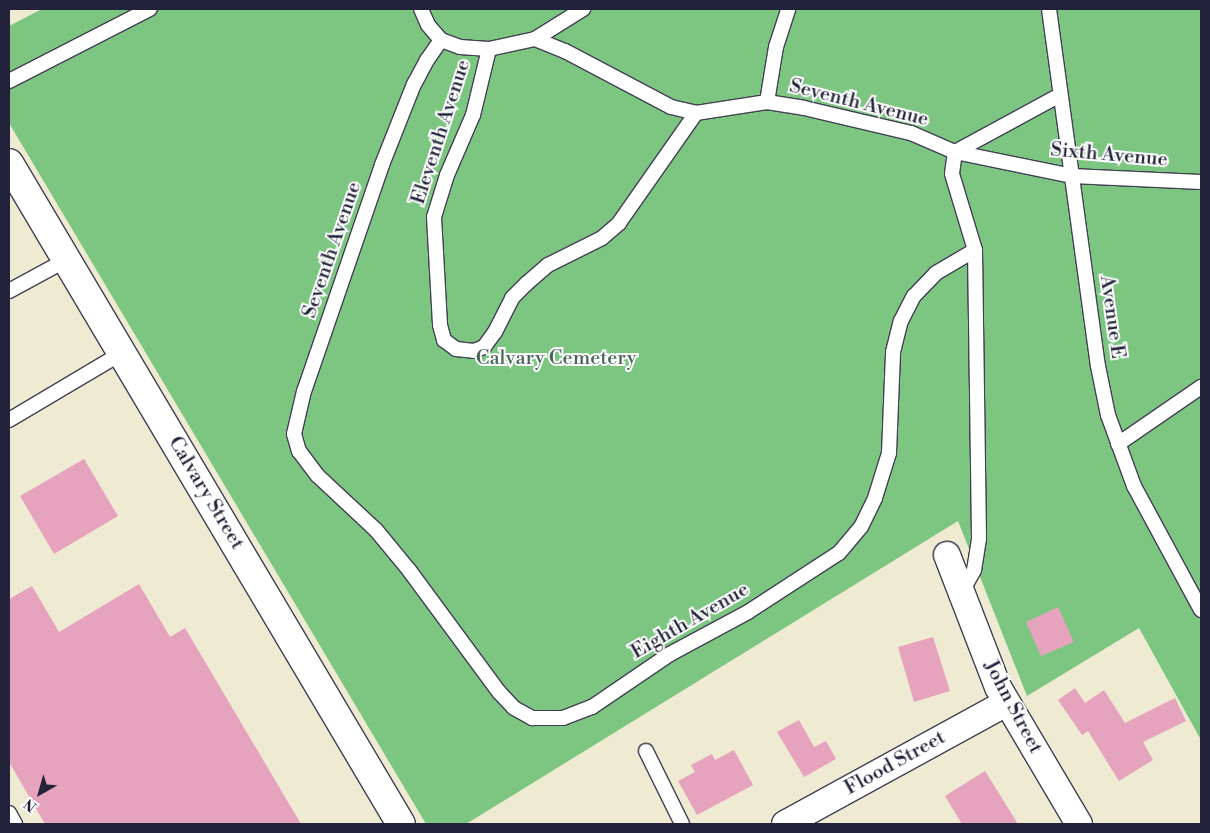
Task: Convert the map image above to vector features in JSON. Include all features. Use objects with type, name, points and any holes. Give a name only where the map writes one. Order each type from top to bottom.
[{"type":"street","name":"Calvary Street","points":[[9,163],[400,824]]},
{"type":"street","name":"John Street","points":[[947,556],[998,687],[1079,824]]},
{"type":"street","name":"Flood Street","points":[[785,824],[1006,703]]},
{"type":"lane","points":[[9,81],[150,9]]},
{"type":"lane","points":[[422,9],[428,24],[441,40],[460,47],[489,49],[535,39],[583,9]]},
{"type":"lane","points":[[766,102],[776,47],[788,9]]},
{"type":"lane","name":"Avenue E","points":[[1049,9],[1098,366],[1108,415],[1134,486],[1201,610]]},
{"type":"lane","name":"Seventh Avenue","points":[[535,39],[565,51],[671,107],[696,113],[766,102],[804,108],[911,132],[955,152]]},
{"type":"lane","name":"Seventh Avenue","points":[[318,476],[299,451],[294,434],[304,391],[382,164],[411,93],[427,60],[441,40]]},
{"type":"lane","name":"Eleventh Avenue","points":[[489,49],[472,115],[447,175],[434,217],[440,324],[444,340],[456,349],[474,351],[484,347],[495,332],[512,298],[526,284],[548,265],[602,238],[620,223],[696,113]]},
{"type":"lane","points":[[962,592],[974,570],[979,539],[975,250],[952,174],[955,152],[1060,95]]},
{"type":"lane","name":"Sixth Avenue","points":[[955,152],[1072,176],[1201,182]]},
{"type":"lane","name":"Eighth Avenue","points":[[318,476],[382,537],[415,577],[499,692],[514,708],[532,718],[563,718],[592,707],[662,659],[748,612],[839,553],[861,527],[875,498],[889,453],[893,352],[901,321],[914,296],[936,273],[975,250]]},
{"type":"lane","points":[[9,291],[66,260]]},
{"type":"lane","points":[[9,420],[122,353]]},
{"type":"lane","points":[[1118,444],[1201,387]]},
{"type":"lane","points":[[646,751],[682,824]]},
{"type":"lane","points":[[9,813],[15,824]]},
{"type":"green space","name":"Calvary Cemetery","points":[[42,9],[1201,9],[1201,740],[1139,628],[1027,696],[958,521],[466,824],[426,824],[9,123],[9,26]]},
{"type":"building","points":[[84,459],[118,516],[54,554],[20,496]]},
{"type":"building","points":[[139,584],[170,637],[185,628],[301,824],[45,824],[9,762],[9,599],[32,586],[59,632]]},
{"type":"building","points":[[1058,607],[1074,642],[1041,656],[1026,622]]},
{"type":"building","points":[[933,637],[950,691],[914,702],[898,647]]},
{"type":"building","points":[[1075,688],[1085,703],[1104,690],[1125,723],[1175,698],[1186,721],[1143,742],[1153,760],[1119,781],[1088,731],[1082,735],[1058,700]]},
{"type":"building","points":[[799,720],[814,747],[826,741],[836,759],[804,777],[777,732]]},
{"type":"building","points":[[734,750],[753,785],[697,815],[678,781],[695,772],[691,765],[712,754],[715,760]]},
{"type":"building","points":[[985,771],[1018,824],[962,824],[945,796]]}]
